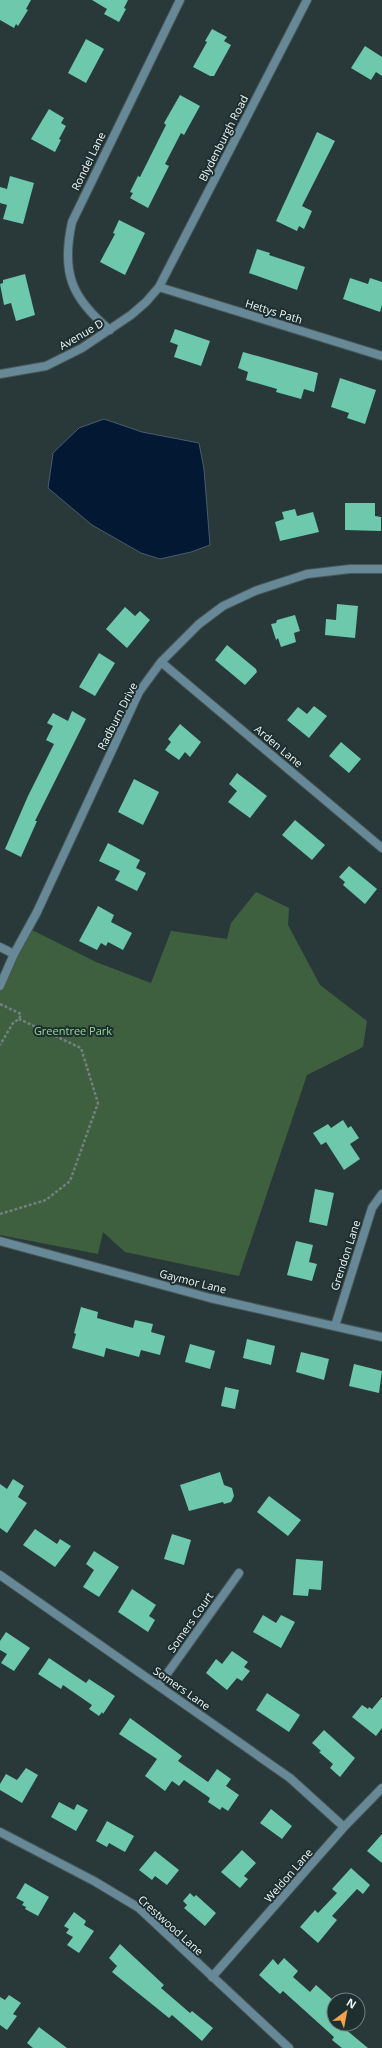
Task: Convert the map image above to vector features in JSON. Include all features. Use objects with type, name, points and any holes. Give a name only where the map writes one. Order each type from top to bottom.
[{"type":"street","name":"Rondel Lane","points":[[110,330],[90,314],[69,277],[68,241],[72,222],[180,0]]},
{"type":"street","name":"Blydenburgh Road","points":[[159,287],[307,0]]},
{"type":"street","name":"Avenue D","points":[[0,374],[46,366],[82,348],[110,330],[146,302],[159,287]]},
{"type":"street","name":"Hettys Path","points":[[159,287],[382,356]]},
{"type":"street","name":"Radburn Drive","points":[[0,986],[14,954],[37,912],[139,692],[161,662],[199,624],[223,606],[255,591],[307,574],[350,568],[382,569]]},
{"type":"street","name":"Arden Lane","points":[[161,662],[382,848]]},
{"type":"street","points":[[0,947],[14,954]]},
{"type":"street","name":"Grendon Lane","points":[[335,1326],[372,1208],[382,1194]]},
{"type":"street","name":"Gaymor Lane","points":[[0,1241],[210,1298],[382,1337]]},
{"type":"street","name":"Somers Court","points":[[159,1685],[239,1572]]},
{"type":"street","name":"Somers Lane","points":[[0,1575],[290,1778],[344,1827]]},
{"type":"street","name":"Weldon Lane","points":[[212,1977],[344,1827],[382,1788]]},
{"type":"street","name":"Crestwood Lane","points":[[0,1832],[94,1882],[139,1908],[289,2048]]},
{"type":"path","points":[[0,1004],[21,1014],[19,1019],[13,1023],[0,1045]]},
{"type":"path","points":[[0,1214],[46,1200],[70,1181],[98,1103],[81,1048],[19,1019]]},
{"type":"green space","name":"Greentree Park","points":[[256,892],[289,908],[288,925],[320,985],[367,1021],[363,1047],[307,1075],[239,1276],[125,1252],[103,1232],[98,1254],[0,1235],[0,986],[28,928],[96,962],[151,983],[171,931],[227,939],[231,923]]},
{"type":"water","points":[[104,419],[142,432],[199,443],[204,469],[210,545],[191,552],[160,559],[141,553],[92,525],[48,488],[53,453],[79,428]]},
{"type":"building","points":[[0,0],[31,0],[26,9],[28,10],[18,26],[16,24],[14,28],[0,20]]},
{"type":"building","points":[[92,0],[128,0],[124,8],[126,9],[119,22],[104,14],[107,9]]},
{"type":"building","points":[[212,29],[227,37],[224,41],[231,45],[214,76],[210,76],[193,67],[207,42],[205,41]]},
{"type":"building","points":[[86,39],[104,49],[86,83],[68,73]]},
{"type":"building","points":[[365,46],[382,57],[382,76],[376,72],[371,80],[351,68]]},
{"type":"building","points":[[180,95],[200,106],[184,135],[181,133],[165,164],[169,166],[148,208],[130,198],[133,193],[130,192],[138,176],[140,177],[166,125],[164,123]]},
{"type":"building","points":[[49,109],[64,118],[61,123],[66,126],[59,139],[61,140],[55,152],[31,139]]},
{"type":"building","points":[[317,132],[335,141],[302,206],[312,211],[304,229],[299,226],[297,231],[276,221]]},
{"type":"building","points":[[10,176],[34,183],[23,224],[3,219],[7,205],[0,203],[0,187],[7,189]]},
{"type":"building","points":[[119,220],[145,233],[125,275],[100,262],[115,234],[113,233]]},
{"type":"building","points":[[257,249],[270,253],[269,255],[305,267],[297,290],[249,273]]},
{"type":"building","points":[[25,274],[35,315],[16,321],[11,303],[4,305],[0,284],[3,283],[3,280]]},
{"type":"building","points":[[350,278],[368,284],[370,278],[382,282],[382,305],[380,312],[343,299]]},
{"type":"building","points":[[175,329],[210,341],[201,366],[174,357],[178,345],[170,342]]},
{"type":"building","points":[[243,352],[318,373],[314,392],[304,389],[301,399],[276,392],[277,389],[246,380],[248,372],[238,368]]},
{"type":"building","points":[[340,378],[376,390],[365,424],[347,418],[349,413],[331,407]]},
{"type":"building","points":[[345,503],[375,503],[375,516],[381,517],[381,531],[345,530]]},
{"type":"building","points":[[295,509],[297,516],[313,512],[319,532],[280,541],[275,522],[284,519],[282,512]]},
{"type":"building","points":[[337,604],[358,606],[355,638],[325,635],[326,619],[336,620]]},
{"type":"building","points":[[125,607],[135,616],[140,611],[150,620],[127,648],[106,629]]},
{"type":"building","points":[[295,615],[300,631],[294,633],[296,642],[281,647],[278,638],[276,640],[271,624],[276,623],[277,620]]},
{"type":"building","points":[[227,645],[256,669],[257,672],[245,685],[215,660]]},
{"type":"building","points":[[99,653],[115,663],[95,696],[79,687]]},
{"type":"building","points":[[314,706],[327,716],[309,738],[287,720],[298,707],[307,714]]},
{"type":"building","points":[[72,711],[86,719],[35,821],[37,821],[21,857],[5,849],[28,796],[54,744],[46,740],[53,726],[47,723],[53,713],[68,721]]},
{"type":"building","points":[[180,724],[201,742],[190,757],[185,752],[179,760],[165,750],[171,742],[168,739]]},
{"type":"building","points":[[341,742],[361,759],[349,773],[329,756]]},
{"type":"building","points":[[237,773],[267,796],[250,818],[228,802],[237,791],[229,784]]},
{"type":"building","points":[[134,779],[159,792],[143,825],[118,812]]},
{"type":"building","points":[[295,820],[325,845],[312,860],[282,835]]},
{"type":"building","points":[[108,843],[140,860],[136,868],[146,873],[137,891],[115,880],[120,871],[99,861]]},
{"type":"building","points":[[349,866],[377,889],[365,904],[343,885],[345,882],[339,877]]},
{"type":"building","points":[[98,906],[114,915],[111,922],[132,933],[123,950],[108,942],[106,946],[101,943],[97,950],[79,941]]},
{"type":"building","points":[[343,1120],[348,1128],[351,1126],[359,1138],[350,1144],[360,1159],[344,1170],[326,1142],[321,1145],[313,1133],[328,1124],[331,1128]]},
{"type":"building","points":[[315,1189],[334,1193],[327,1226],[309,1222]]},
{"type":"building","points":[[296,1241],[313,1245],[309,1262],[317,1264],[312,1281],[287,1275]]},
{"type":"building","points":[[81,1307],[98,1312],[97,1318],[133,1328],[135,1320],[153,1324],[151,1332],[165,1336],[160,1355],[141,1350],[139,1357],[106,1348],[104,1357],[72,1348],[76,1334],[74,1333]]},
{"type":"building","points":[[247,1339],[275,1346],[271,1365],[243,1358]]},
{"type":"building","points":[[190,1344],[215,1351],[210,1369],[185,1362]]},
{"type":"building","points":[[301,1352],[329,1359],[324,1380],[296,1372]]},
{"type":"building","points":[[354,1364],[382,1371],[379,1393],[349,1386]]},
{"type":"building","points":[[225,1387],[239,1390],[235,1409],[221,1406]]},
{"type":"building","points":[[220,1472],[224,1485],[232,1488],[234,1496],[231,1502],[224,1504],[223,1502],[189,1511],[180,1485]]},
{"type":"building","points":[[13,1479],[24,1486],[18,1497],[27,1503],[7,1533],[0,1528],[0,1484],[7,1489]]},
{"type":"building","points":[[269,1496],[301,1520],[288,1536],[257,1512]]},
{"type":"building","points":[[35,1529],[57,1544],[60,1539],[71,1546],[55,1567],[23,1545]]},
{"type":"building","points":[[172,1534],[191,1540],[184,1565],[164,1559]]},
{"type":"building","points":[[94,1551],[119,1567],[99,1597],[83,1587],[94,1570],[86,1564]]},
{"type":"building","points":[[296,1559],[323,1561],[321,1590],[309,1589],[308,1596],[293,1595]]},
{"type":"building","points":[[132,1589],[156,1605],[149,1616],[155,1620],[148,1632],[118,1612]]},
{"type":"building","points":[[263,1615],[276,1623],[281,1615],[295,1622],[281,1648],[253,1632]]},
{"type":"building","points":[[6,1632],[30,1648],[14,1671],[1,1663],[7,1654],[0,1650],[0,1641]]},
{"type":"building","points":[[232,1651],[248,1662],[244,1667],[250,1671],[242,1681],[237,1678],[227,1690],[206,1673],[216,1659],[222,1664]]},
{"type":"building","points":[[49,1658],[86,1683],[89,1679],[115,1696],[103,1714],[102,1712],[99,1716],[89,1709],[92,1705],[63,1685],[61,1689],[38,1674]]},
{"type":"building","points":[[267,1693],[300,1715],[289,1732],[256,1710]]},
{"type":"building","points":[[382,1697],[382,1728],[376,1736],[352,1717],[362,1705],[368,1709],[369,1707],[372,1709]]},
{"type":"building","points":[[130,1718],[182,1756],[178,1761],[208,1782],[217,1769],[231,1779],[226,1786],[239,1795],[228,1811],[222,1807],[220,1810],[208,1802],[210,1798],[184,1780],[179,1786],[172,1781],[165,1791],[145,1776],[157,1759],[119,1734]]},
{"type":"building","points":[[324,1730],[355,1758],[340,1777],[330,1768],[333,1764],[319,1752],[321,1751],[312,1743]]},
{"type":"building","points":[[26,1768],[38,1775],[22,1803],[0,1790],[0,1784],[6,1774],[17,1780]]},
{"type":"building","points":[[59,1802],[74,1810],[77,1804],[88,1810],[76,1831],[51,1817]]},
{"type":"building","points":[[271,1809],[292,1826],[282,1839],[260,1823]]},
{"type":"building","points":[[107,1821],[134,1836],[125,1852],[109,1843],[107,1847],[96,1841]]},
{"type":"building","points":[[382,1834],[382,1863],[367,1851]]},
{"type":"building","points":[[242,1850],[256,1863],[244,1876],[248,1879],[240,1888],[221,1872]]},
{"type":"building","points":[[155,1851],[179,1870],[167,1885],[155,1876],[152,1880],[139,1870]]},
{"type":"building","points":[[351,1868],[370,1885],[363,1894],[357,1889],[332,1916],[337,1920],[318,1943],[300,1927],[315,1910],[318,1913],[337,1893],[332,1889]]},
{"type":"building","points":[[25,1883],[49,1897],[38,1916],[25,1909],[26,1907],[22,1905],[24,1902],[16,1898]]},
{"type":"building","points":[[190,1893],[194,1897],[196,1895],[216,1913],[205,1926],[184,1908],[187,1905],[183,1901]]},
{"type":"building","points":[[74,1912],[86,1921],[84,1925],[94,1931],[79,1953],[67,1945],[73,1937],[66,1933],[69,1929],[64,1926]]},
{"type":"building","points":[[120,1944],[164,1985],[161,1988],[190,2013],[192,2011],[213,2028],[202,2041],[172,2015],[169,2018],[112,1972],[117,1966],[109,1958]]},
{"type":"building","points":[[284,1958],[298,1971],[293,1977],[310,1992],[316,1985],[326,1994],[326,2030],[283,1991],[280,1994],[259,1975],[273,1959],[278,1965]]},
{"type":"building","points":[[9,1995],[21,2003],[13,2014],[17,2016],[7,2030],[0,2025],[0,1997],[5,2000]]},
{"type":"building","points":[[39,2027],[67,2048],[33,2048],[27,2043]]},
{"type":"building","points":[[328,2032],[349,2032],[368,2048],[342,2048],[332,2040],[334,2037]]}]
